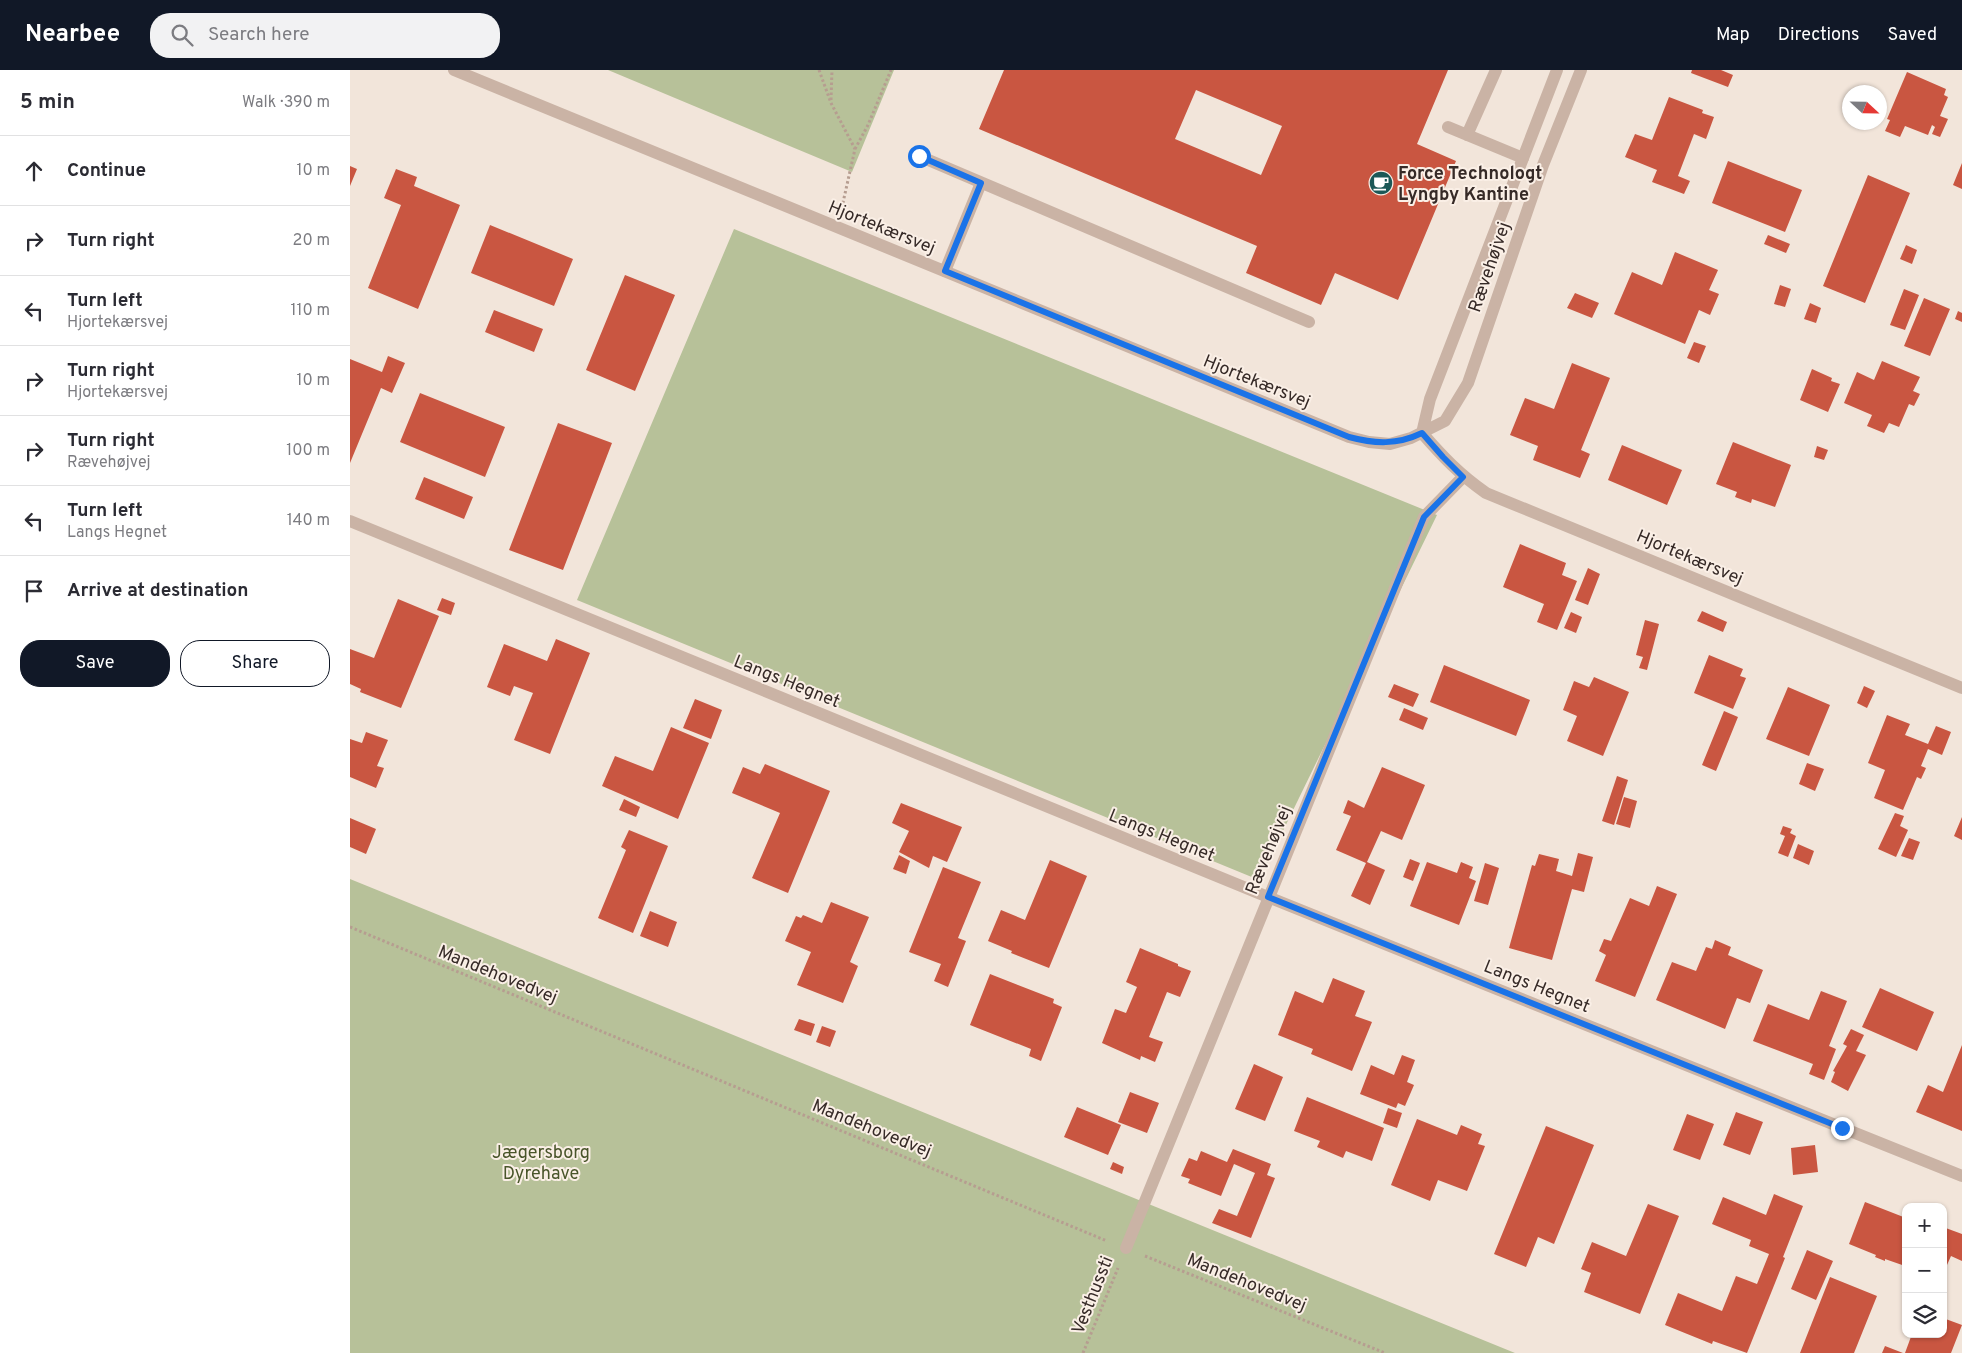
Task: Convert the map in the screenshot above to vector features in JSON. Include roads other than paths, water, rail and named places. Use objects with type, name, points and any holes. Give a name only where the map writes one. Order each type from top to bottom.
[{"type":"street","name":"Hjortekærsvej","points":[[454,70],[1349,437],[1369,442],[1390,444],[1416,436],[1443,457],[1463,477],[1486,493],[1962,688]]},
{"type":"street","points":[[1467,135],[1496,70]]},
{"type":"street","name":"Rævehøjvej","points":[[1416,436],[1558,70]]},
{"type":"street","name":"Rævehøjvej","points":[[1416,436],[1445,421],[1468,383],[1543,165],[1581,70]]},
{"type":"street","points":[[1448,127],[1523,158]]},
{"type":"street","points":[[919,156],[1310,322]]},
{"type":"street","points":[[945,271],[981,183]]},
{"type":"street","name":"Rævehøjvej","points":[[1126,1248],[1424,517],[1463,477]]},
{"type":"street","name":"Langs Hegnet","points":[[350,521],[1268,897],[1962,1176]]},
{"type":"place","name":"Force Technologt Lyngby Kantine","points":[[1381,183]]},
{"type":"park label","name":"Jægersborg Dyrehave","points":[[541,1162]]}]
